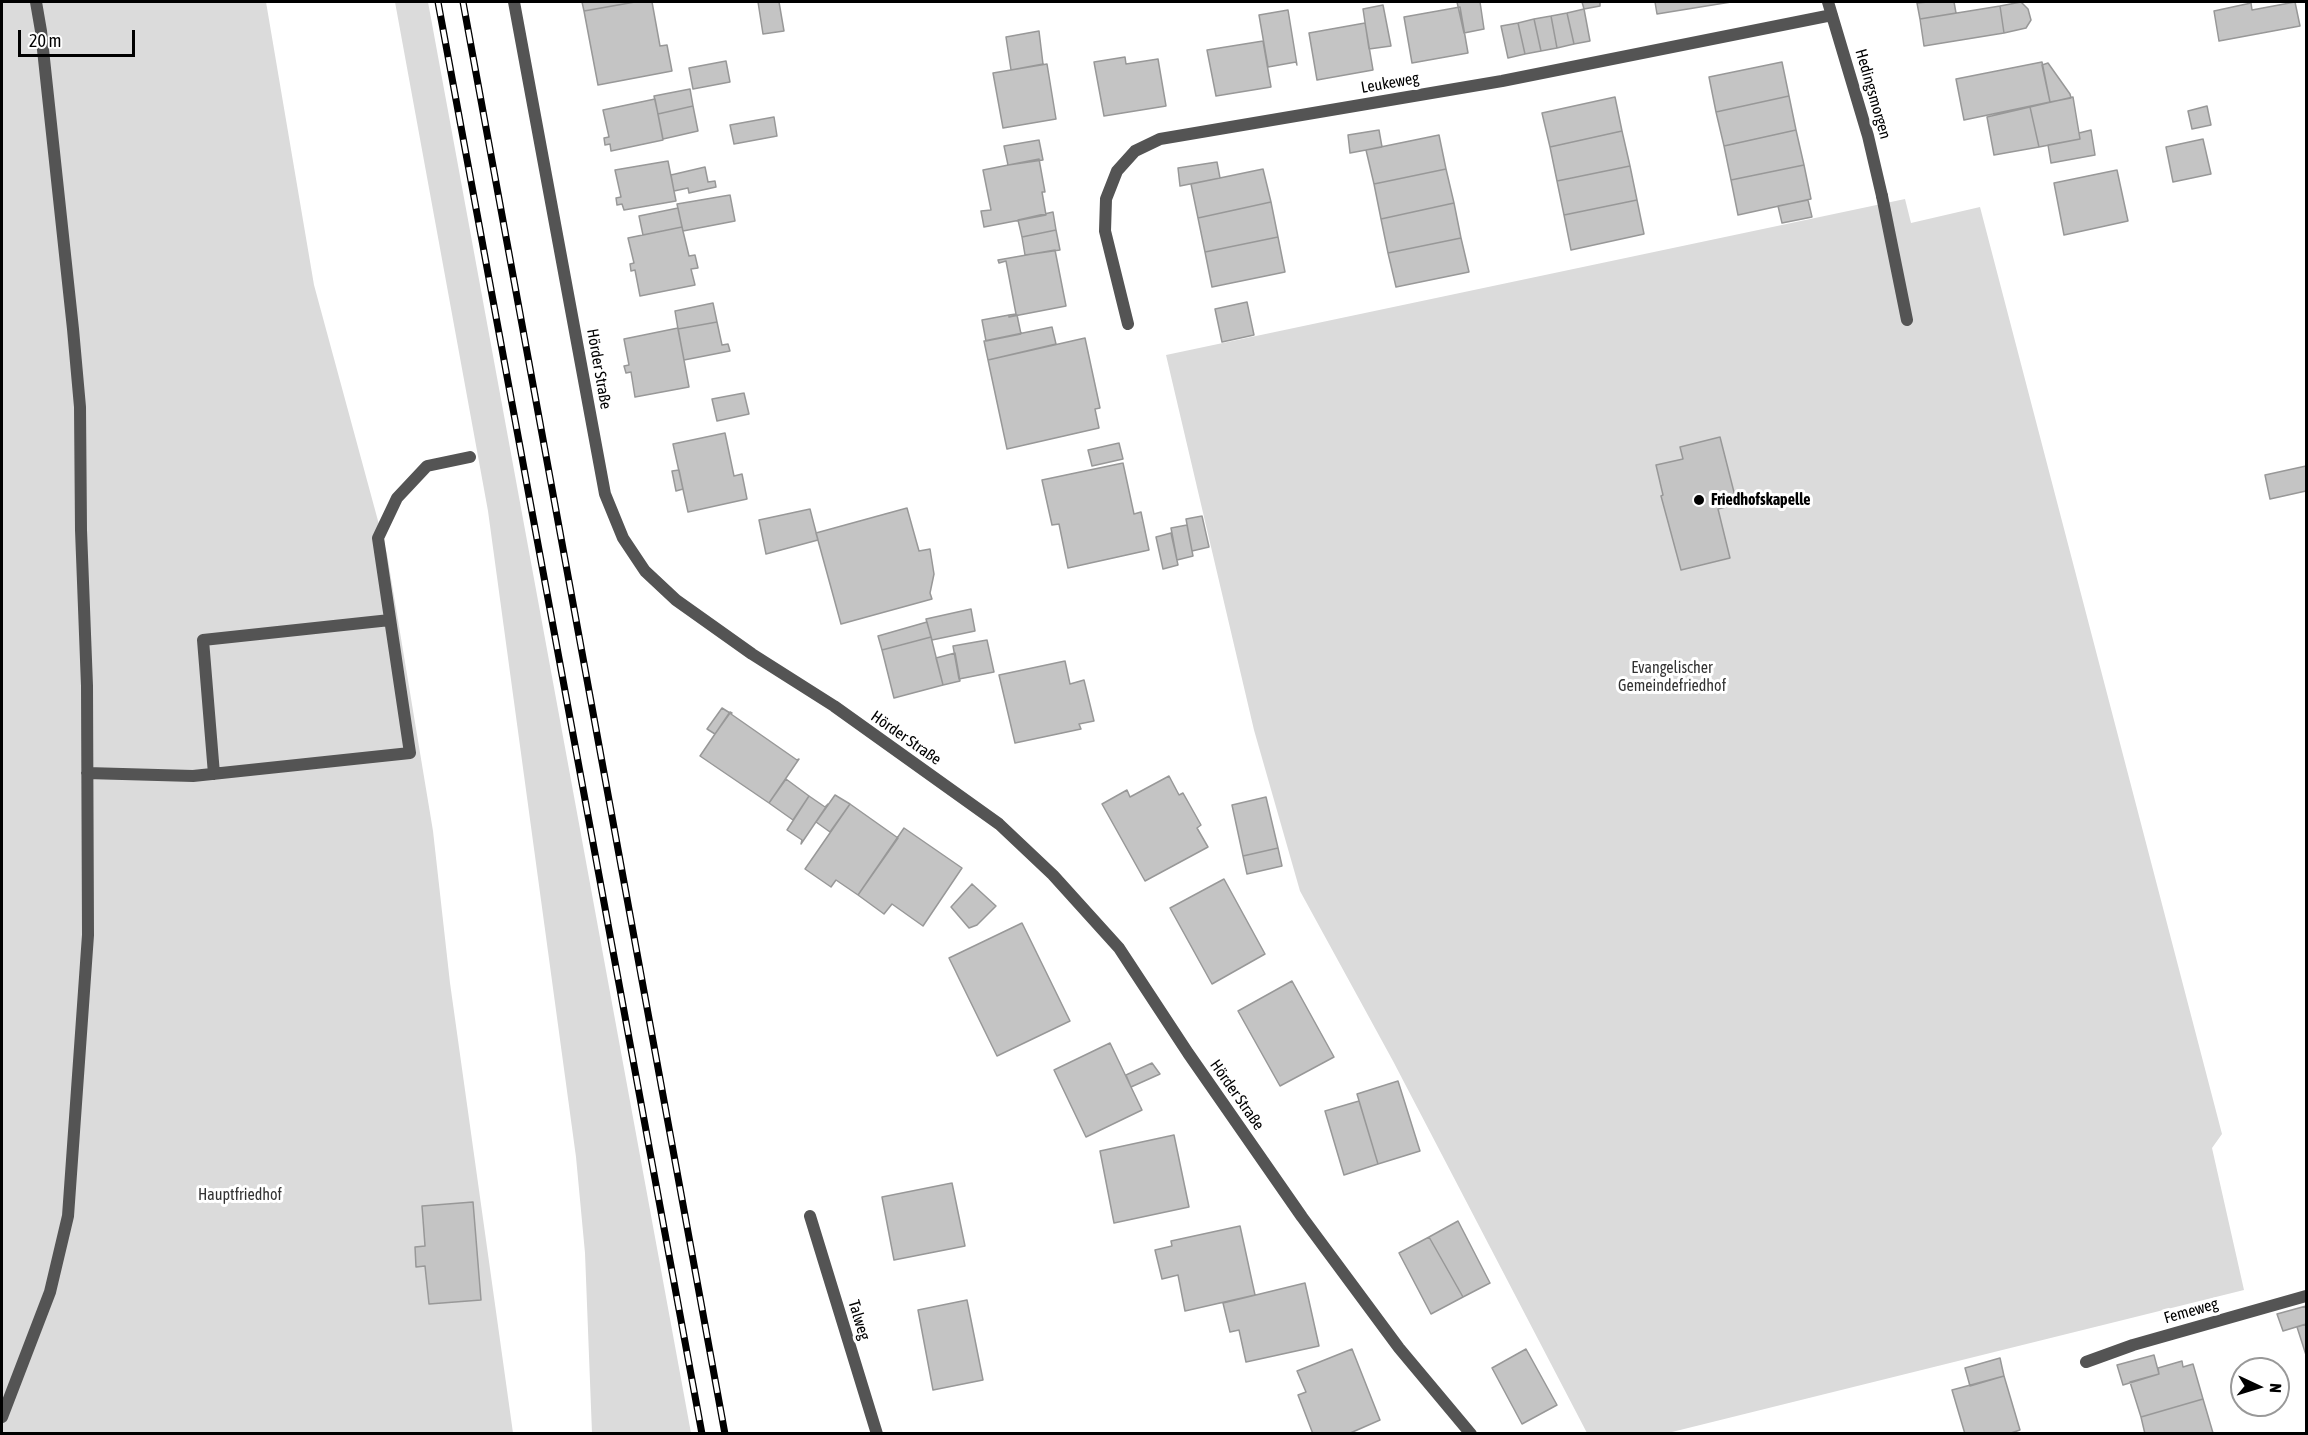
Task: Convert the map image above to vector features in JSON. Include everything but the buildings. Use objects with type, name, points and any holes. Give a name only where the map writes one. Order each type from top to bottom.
[{"type":"street","points":[[2,1417],[50,1292],[68,1216],[88,935],[87,686],[81,530],[80,407],[43,42],[36,2]]},
{"type":"street","name":"Hörder Straße","points":[[514,2],[605,494],[623,538],[634,555],[645,571],[676,600],[752,654],[834,706],[999,824],[1053,875],[1119,948],[1302,1217],[1399,1348],[1472,1434]]},
{"type":"street","name":"Hedingsmorgen","points":[[1828,2],[1868,136],[1907,320]]},
{"type":"street","name":"Leukeweg","points":[[1128,324],[1105,231],[1106,199],[1117,171],[1135,151],[1160,139],[1502,81],[1832,15]]},
{"type":"street","points":[[87,773],[165,776],[214,774],[410,753],[378,538],[397,498],[427,466],[470,457]]},
{"type":"street","points":[[214,774],[203,640],[390,620]]},
{"type":"street","name":"Talweg","points":[[810,1215],[877,1434]]},
{"type":"street","name":"Femeweg","points":[[2086,1362],[2133,1345],[2307,1296]]},
{"type":"green space","name":"Hauptfriedhof","points":[[2,2],[266,2],[314,285],[387,554],[433,831],[450,983],[513,1433],[2,1434]]},
{"type":"green space","points":[[395,2],[428,2],[691,1433],[592,1433],[585,1253],[576,1157],[488,511]]},
{"type":"green space","name":"Evangelischer Gemeindefriedhof","points":[[1905,199],[1911,223],[1980,207],[2222,1134],[2212,1148],[2244,1290],[1668,1433],[1587,1433],[1393,1061],[1300,891],[1254,730],[1166,355]]},
{"type":"railway","points":[[438,2],[702,1434]]},
{"type":"railway","points":[[463,2],[725,1434]]},
{"type":"place","name":"Friedhofskapelle","points":[[1699,500]]}]
